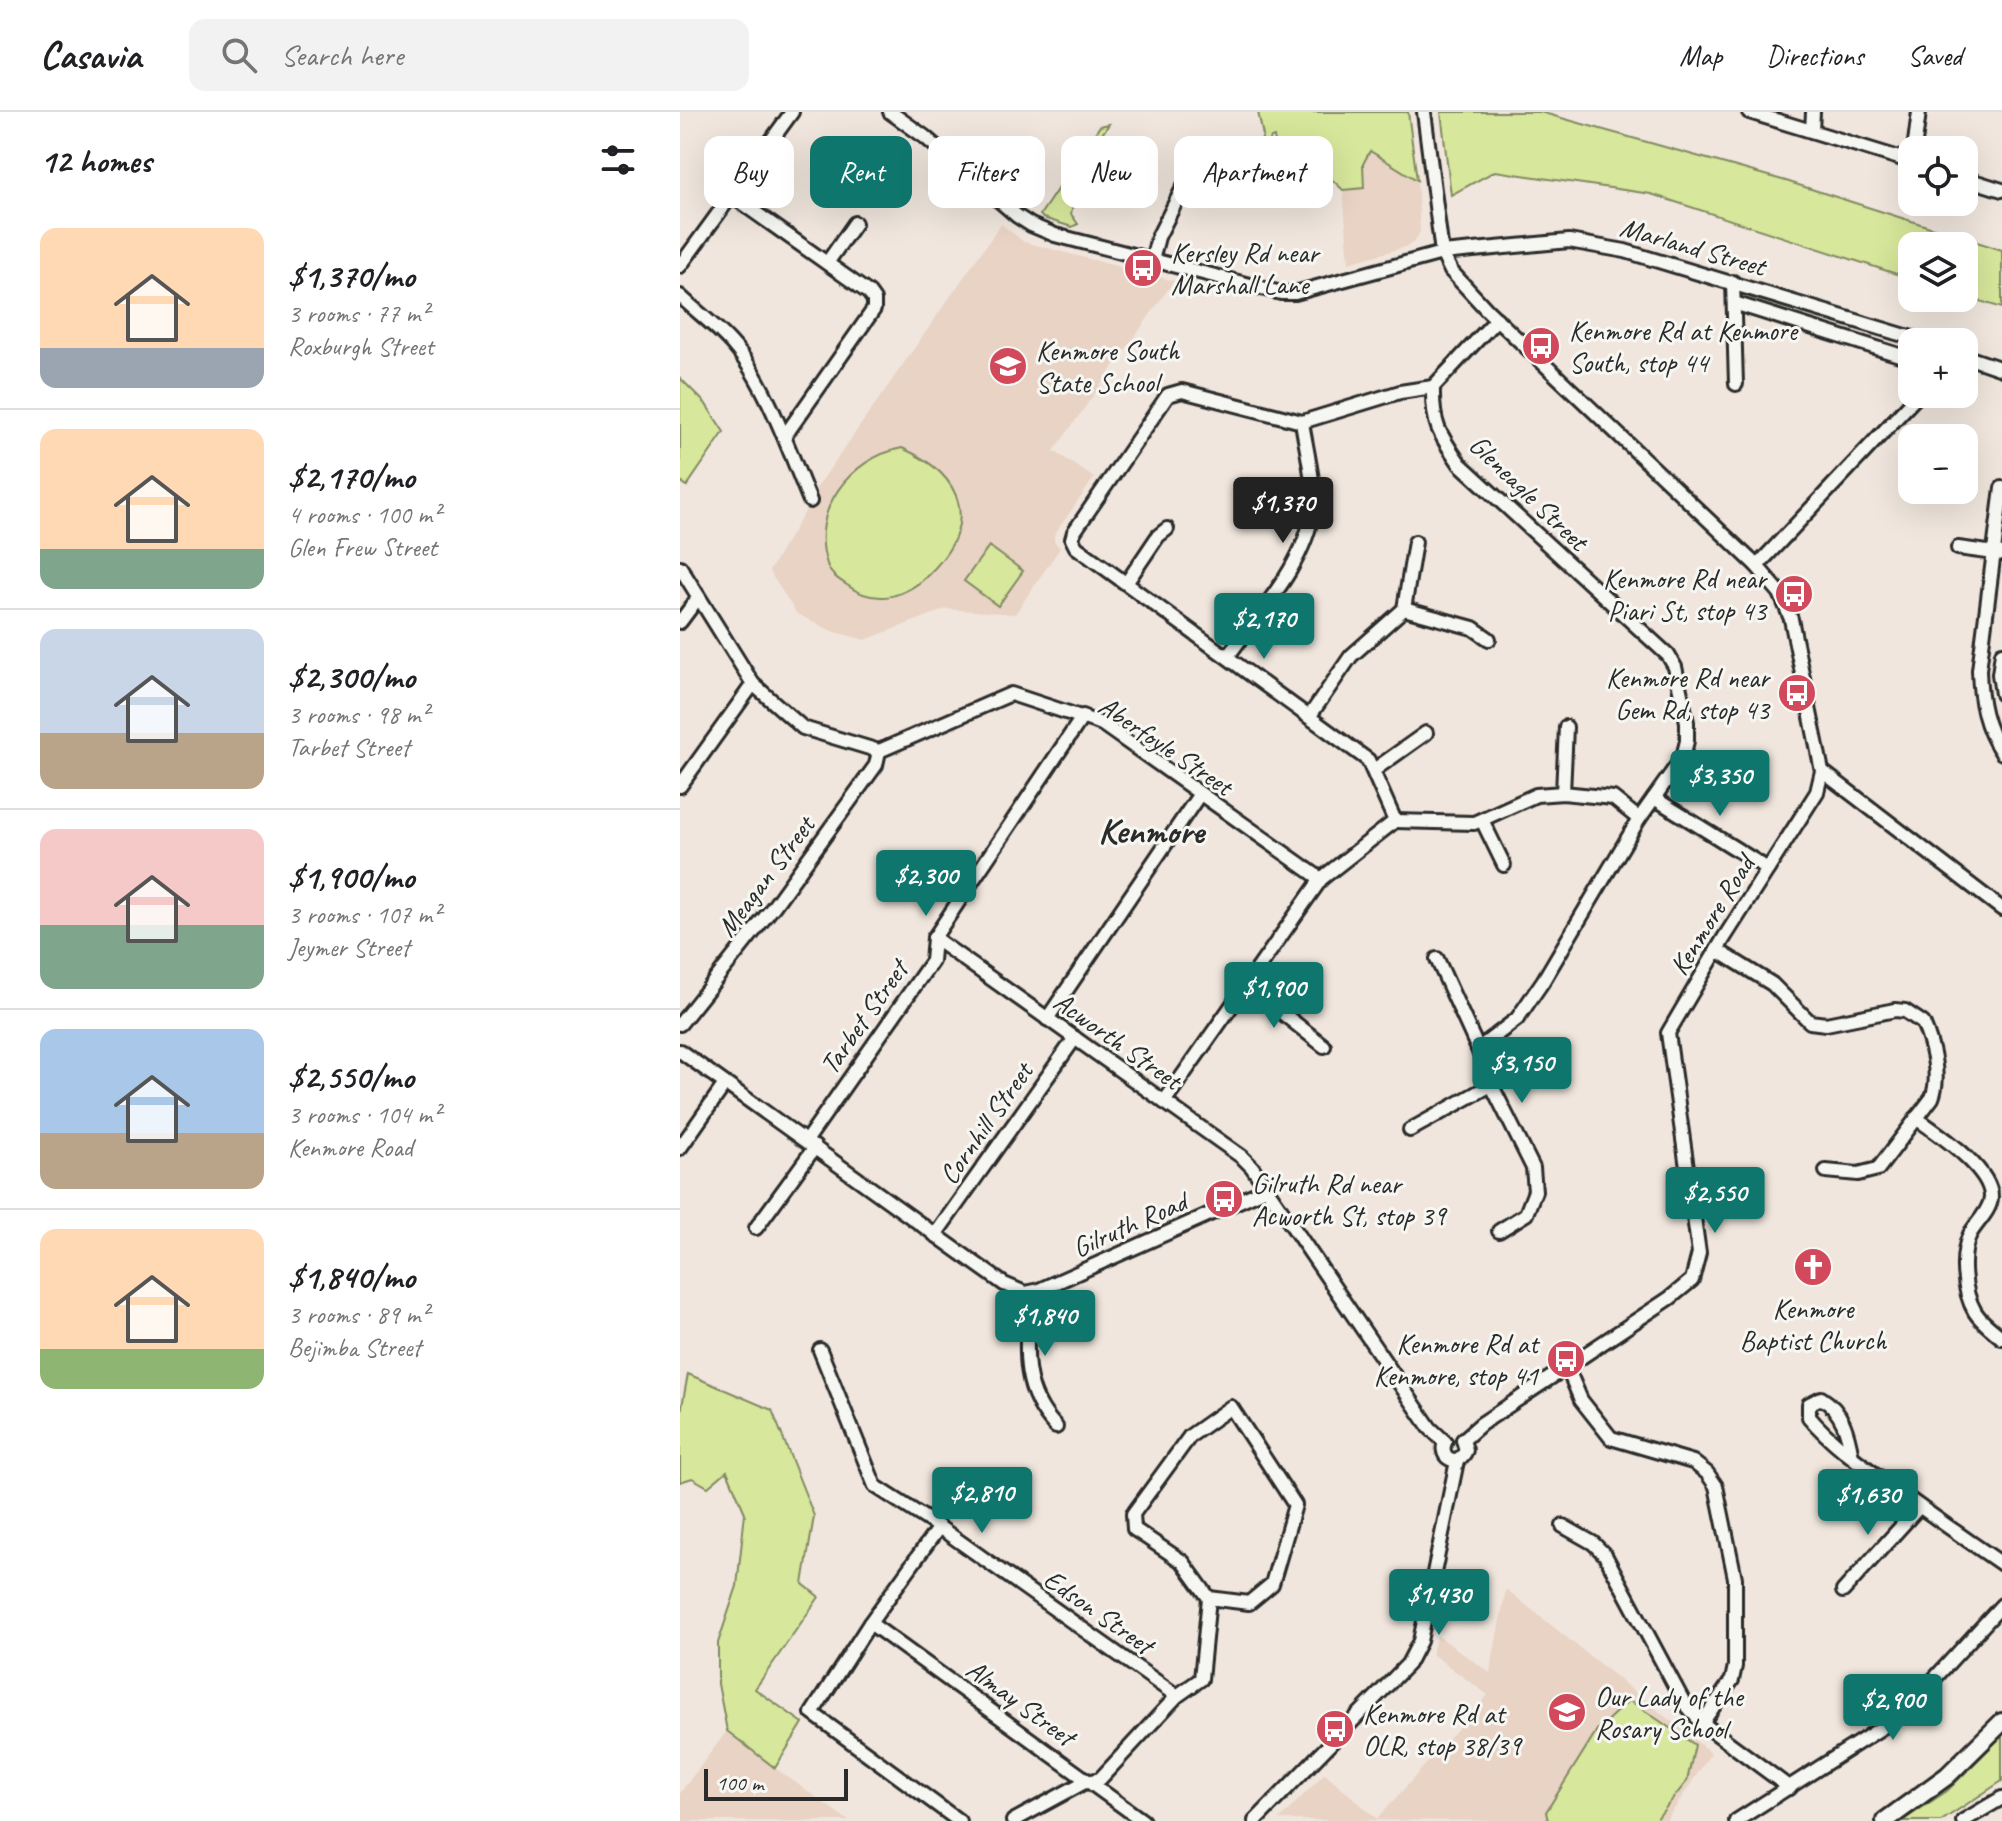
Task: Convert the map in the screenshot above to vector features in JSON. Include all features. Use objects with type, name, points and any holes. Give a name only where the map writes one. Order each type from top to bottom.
[{"type":"main road","points":[[1885,1821],[1947,1776],[2002,1722]]},
{"type":"street","points":[[775,136],[792,112]]},
{"type":"street","name":"Marland Street","points":[[890,112],[1031,225],[1055,235],[1281,293],[1295,293],[1442,253],[1569,241],[1625,251],[1898,333]]},
{"type":"street","points":[[1424,112],[1442,253],[1451,271],[1497,319],[1757,566],[1780,593],[1791,619],[1822,771],[2002,909]]},
{"type":"street","points":[[1749,112],[1898,158]]},
{"type":"street","points":[[1812,131],[1813,112]]},
{"type":"street","points":[[1916,136],[1919,112]]},
{"type":"street","points":[[1978,182],[2002,190]]},
{"type":"street","points":[[1152,260],[1158,237],[1174,205]]},
{"type":"street","points":[[680,266],[723,208]]},
{"type":"street","points":[[749,208],[869,293],[874,300],[874,309],[784,437]]},
{"type":"street","points":[[827,263],[855,223]]},
{"type":"street","points":[[1733,282],[1736,384]]},
{"type":"street","points":[[680,296],[735,347],[753,374],[784,437],[810,501]]},
{"type":"street","name":"Marland Street","points":[[1734,303],[1898,355]]},
{"type":"street","points":[[1395,821],[1368,760],[1076,547],[1072,539],[1168,395],[1182,391],[1302,422],[1400,392],[1433,387],[1497,319]]},
{"type":"street","points":[[1978,361],[2002,369]]},
{"type":"street","name":"Gleneagle Street","points":[[1433,387],[1432,415],[1442,439],[1460,464],[1668,655],[1675,667],[1687,722],[1683,757],[1639,819],[1543,981],[1517,1019],[1478,1049]]},
{"type":"street","points":[[1757,566],[1906,408]]},
{"type":"street","points":[[1228,656],[1297,559],[1304,538],[1314,506],[1302,422]]},
{"type":"street","points":[[2002,488],[1998,553],[1979,670],[1985,721],[2002,753]]},
{"type":"street","points":[[1127,582],[1158,536],[1167,529]]},
{"type":"street","points":[[1309,717],[1351,656],[1404,609],[1415,542]]},
{"type":"street","points":[[1958,548],[1998,553]]},
{"type":"street","points":[[680,567],[753,684],[803,728],[879,751]]},
{"type":"street","points":[[680,622],[698,598]]},
{"type":"street","points":[[1404,609],[1473,628],[1489,639]]},
{"type":"street","points":[[2002,653],[1999,674],[2002,694]]},
{"type":"street","points":[[680,786],[753,684]]},
{"type":"street","name":"Aberfoyle Street","points":[[879,751],[1011,694],[1102,724],[1321,879]]},
{"type":"street","name":"Tarbet Street","points":[[756,1228],[932,961],[934,938],[1083,716]]},
{"type":"street","points":[[1563,793],[1566,727]]},
{"type":"street","points":[[1374,770],[1426,733]]},
{"type":"street","name":"Meagan Street","points":[[680,1024],[774,906],[876,765],[879,751]]},
{"type":"street","name":"Kenmore Road","points":[[1463,1440],[1481,1424],[1684,1289],[1696,1272],[1698,1245],[1668,1042],[1672,1024],[1817,792],[1822,771]]},
{"type":"street","points":[[1164,1102],[1321,879],[1395,821],[1464,824],[1482,820],[1536,795],[1563,793],[1613,798],[1639,819]]},
{"type":"street","points":[[1047,1019],[1199,795]]},
{"type":"street","points":[[1654,798],[1768,869]]},
{"type":"street","points":[[1482,820],[1504,865]]},
{"type":"street","name":"Acworth Street","points":[[934,938],[1242,1157],[1266,1189]]},
{"type":"street","points":[[1717,950],[1772,984],[1810,1022],[1826,1024],[1895,1010],[1915,1015],[1923,1023],[1937,1075],[1932,1098],[1878,1169],[1858,1174],[1826,1171]]},
{"type":"street","points":[[1437,959],[1491,1085],[1533,1168],[1535,1191],[1526,1214],[1499,1231]]},
{"type":"street","points":[[1247,985],[1324,1046]]},
{"type":"street","name":"Cornhill Street","points":[[935,1235],[1075,1038]]},
{"type":"street","points":[[680,1051],[1010,1288],[1030,1293],[1028,1380],[1041,1411],[1056,1427]]},
{"type":"street","points":[[680,1148],[725,1084]]},
{"type":"street","points":[[1410,1130],[1491,1085]]},
{"type":"street","points":[[1916,1118],[1961,1150],[1996,1193],[1966,1243],[1964,1269],[1971,1303],[1977,1315],[2002,1338]]},
{"type":"street","points":[[1266,1189],[1430,1428],[1445,1442]]},
{"type":"street","name":"Gilruth Road","points":[[1030,1293],[1266,1189]]},
{"type":"street","name":"Edson Street","points":[[820,1350],[875,1486],[939,1527],[1177,1696]]},
{"type":"street","points":[[1567,1367],[1581,1400]]},
{"type":"street","points":[[1554,1377],[1581,1400],[1611,1438],[1693,1462],[1707,1473],[1716,1486],[1735,1578],[1735,1666],[1732,1680],[1702,1723]]},
{"type":"street","points":[[1852,1457],[1848,1434],[1834,1405],[1821,1398],[1809,1404],[1809,1417],[1824,1435],[1852,1457],[1919,1507],[2002,1564]]},
{"type":"street","points":[[1013,1821],[1083,1783],[1100,1779],[1177,1696],[1201,1679],[1209,1598],[1183,1562],[1134,1529],[1133,1514],[1190,1436],[1231,1407],[1295,1505],[1272,1584],[1249,1603],[1209,1598]]},
{"type":"street","points":[[1452,1437],[1463,1440],[1466,1450],[1463,1457],[1457,1461],[1450,1460],[1443,1448],[1445,1442],[1452,1437]]},
{"type":"street","points":[[1255,1821],[1408,1664],[1420,1641],[1457,1461]]},
{"type":"street","points":[[1843,1591],[1919,1507]]},
{"type":"street","points":[[1563,1526],[1593,1543],[1605,1555],[1683,1701],[1702,1723],[1790,1788]]},
{"type":"street","points":[[939,1527],[870,1623],[812,1713],[959,1821]]},
{"type":"street","points":[[1736,1821],[1900,1716],[2002,1605]]},
{"type":"street","name":"Almay Street","points":[[870,1623],[1143,1821]]},
{"type":"street","points":[[1963,1821],[1986,1815],[2002,1798]]},
{"type":"shaded area","points":[[1370,151],[1417,180],[1420,232],[1414,242],[1405,247],[1349,263],[1343,190],[1364,188],[1363,164]]},
{"type":"shaded area","name":"Kenmore South State School","points":[[1001,224],[1024,242],[1174,281],[1054,451],[1094,478],[1054,535],[1054,541],[1060,548],[1015,614],[946,609],[865,640],[832,631],[797,614],[769,571],[816,489]]},
{"type":"shaded area","name":"Our Lady of the Rosary School","points":[[1506,1589],[1711,1753],[1666,1821],[1279,1820],[1325,1773],[1377,1819],[1488,1695],[1432,1654],[1437,1635],[1490,1673]]},
{"type":"shaded area","points":[[727,1731],[849,1821],[680,1821],[680,1793]]},
{"type":"green space","points":[[1258,112],[1408,112],[1417,180],[1370,151],[1363,164],[1364,188],[1343,190],[1333,181],[1333,136],[1263,136]]},
{"type":"green space","points":[[1441,112],[1540,112],[1786,181],[1946,232],[1898,232],[1898,274],[1651,194],[1495,171],[1451,195]]},
{"type":"green space","points":[[1109,124],[1101,136],[1093,136],[1100,126]]},
{"type":"green space","points":[[1061,184],[1061,208],[1072,208],[1071,214],[1078,224],[1072,227],[1043,218],[1040,215]]},
{"type":"green space","points":[[1978,242],[2002,250],[2002,308],[1978,300]]},
{"type":"green space","points":[[680,378],[705,403],[724,432],[687,486],[680,481]]},
{"type":"green space","points":[[902,448],[940,472],[952,487],[958,503],[959,520],[955,537],[945,555],[913,587],[887,597],[863,594],[830,571],[823,544],[824,525],[838,490],[851,475],[883,454]]},
{"type":"green space","points":[[989,546],[1023,571],[998,606],[964,581]]},
{"type":"green space","points":[[688,1374],[772,1410],[814,1516],[803,1584],[819,1597],[755,1689],[803,1723],[775,1768],[727,1731],[718,1684],[718,1643],[737,1586],[745,1513],[727,1471],[708,1487],[692,1478],[680,1482],[680,1417]]},
{"type":"green space","points":[[1629,1700],[1695,1745],[1687,1781],[1655,1821],[1548,1821],[1546,1812],[1597,1730]]},
{"type":"green space","points":[[2002,1736],[2002,1781],[1941,1821],[1902,1821],[1947,1791]]},
{"type":"place","name":"Kersley Rd near Marshall Lane","points":[[1143,268]]},
{"type":"place","name":"Kenmore Rd at Kenmore South, stop 44","points":[[1541,346]]},
{"type":"place","name":"Kenmore South State School","points":[[1008,366]]},
{"type":"place","name":"Kenmore Rd near Piari St, stop 43","points":[[1794,594]]},
{"type":"place","name":"Kenmore Rd near Gem Rd, stop 43","points":[[1797,693]]},
{"type":"place","name":"Gilruth Rd near Acworth St, stop 39","points":[[1224,1199]]},
{"type":"place","name":"Kenmore Baptist Church","points":[[1813,1267]]},
{"type":"place","name":"Kenmore Rd at Kenmore, stop 41","points":[[1566,1359]]},
{"type":"place","name":"Our Lady of the Rosary School","points":[[1567,1712]]},
{"type":"place","name":"Kenmore Rd at OLR, stop 38/39","points":[[1335,1729]]},
{"type":"district","name":"Kenmore","points":[[1151,830]]}]
